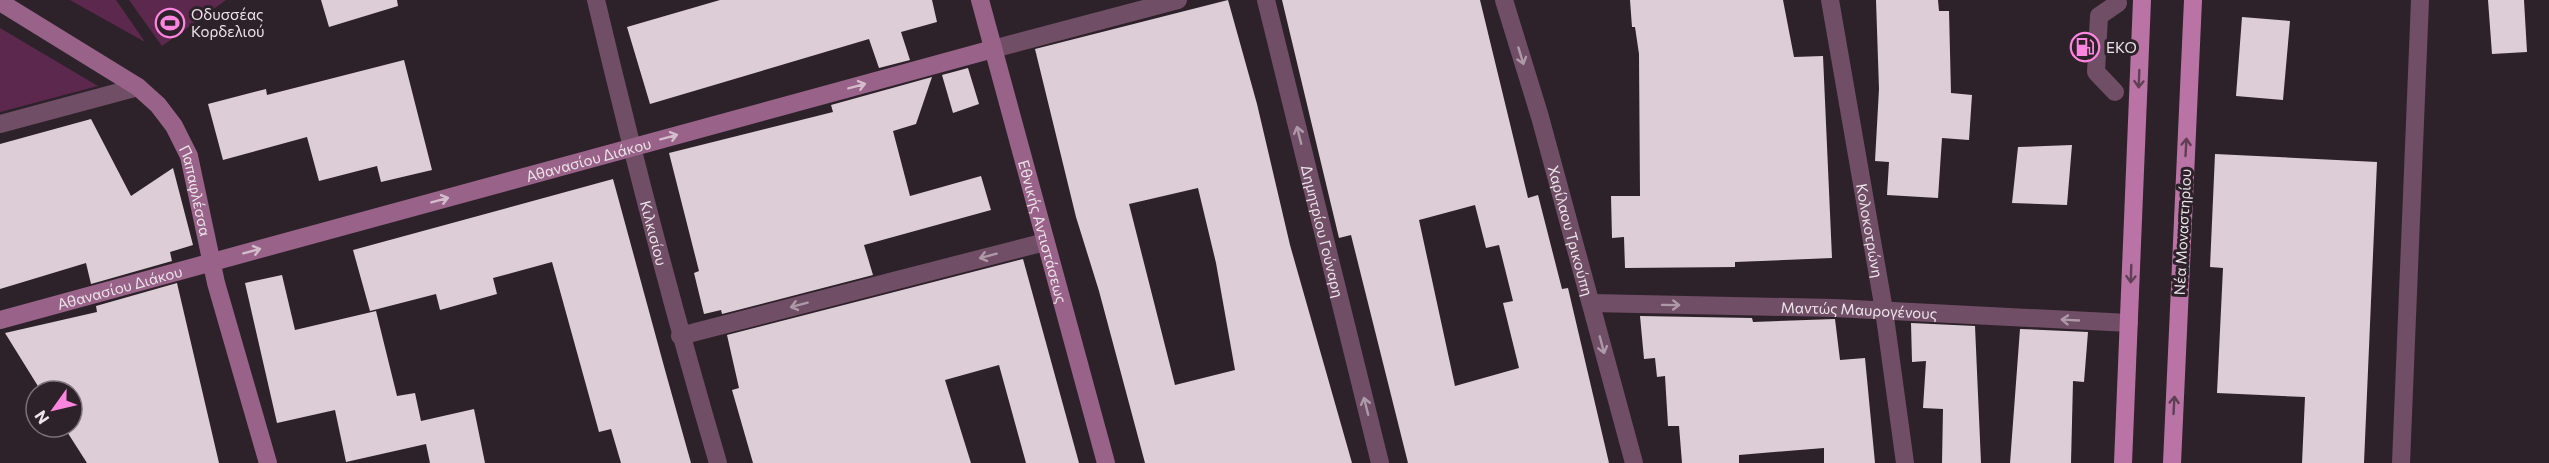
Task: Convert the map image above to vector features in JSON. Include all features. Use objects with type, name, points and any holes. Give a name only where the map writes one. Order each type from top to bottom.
[{"type":"main road","points":[[2123,463],[2142,0]]},
{"type":"main road","name":"Νέα Μοναστηρίου","points":[[2172,463],[2193,0]]},
{"type":"street","name":"Κιλκισίου","points":[[596,0],[631,148],[681,336],[718,463]]},
{"type":"street","name":"Εθνικής Αντιστάσεως","points":[[980,0],[1106,463]]},
{"type":"street","name":"Αθανασίου Διάκου","points":[[0,320],[1178,0]]},
{"type":"street","name":"Δημητρίου Γούναρη","points":[[1266,0],[1380,463]]},
{"type":"street","name":"Χαρίλαου Τρικούπη","points":[[1504,0],[1591,303],[1634,463]]},
{"type":"street","name":"Κολοκοτρώνη","points":[[1830,0],[1884,310],[1905,463]]},
{"type":"street","points":[[2401,463],[2420,0]]},
{"type":"street","name":"Παπαφλέσσα","points":[[0,2],[138,87],[158,105],[174,126],[189,156],[212,262],[268,463]]},
{"type":"street","points":[[2115,92],[2096,72],[2098,16],[2118,3]]},
{"type":"street","points":[[0,124],[138,87]]},
{"type":"street","points":[[681,336],[1045,242]]},
{"type":"street","name":"Μαντώς Μαυρογένους","points":[[1591,303],[1884,310],[2129,323]]},
{"type":"shaded area","points":[[70,0],[116,0],[145,42]]},
{"type":"shaded area","name":"Οδυσσέας Κορδελιού","points":[[129,0],[226,0],[162,46]]},
{"type":"shaded area","points":[[0,28],[98,86],[0,112]]},
{"type":"building","points":[[321,0],[397,0],[398,6],[329,27]]},
{"type":"building","points":[[720,0],[932,0],[937,22],[901,32],[910,60],[879,68],[869,39],[650,104],[627,27]]},
{"type":"building","points":[[1228,0],[1257,104],[1290,245],[1352,463],[1145,463],[1099,291],[1076,217],[1035,49]],"holes":[[[1198,188],[1216,263],[1235,370],[1175,385],[1129,204]]]},
{"type":"building","points":[[1282,0],[1480,0],[1528,198],[1538,195],[1562,289],[1568,288],[1609,463],[1408,463],[1351,235],[1339,238]],"holes":[[[1475,205],[1486,248],[1499,245],[1513,301],[1503,303],[1519,368],[1455,386],[1419,220]]]},
{"type":"building","points":[[1630,0],[1783,0],[1794,57],[1823,56],[1832,258],[1735,262],[1735,267],[1625,268],[1624,237],[1612,238],[1611,196],[1640,196],[1639,54],[1635,27],[1632,27]]},
{"type":"building","points":[[1876,0],[1938,0],[1939,11],[1949,11],[1951,93],[1972,95],[1969,140],[1942,138],[1938,198],[1887,195],[1889,162],[1875,161],[1879,89]]},
{"type":"building","points":[[2488,0],[2524,0],[2527,52],[2492,54]]},
{"type":"building","points":[[2242,17],[2290,21],[2283,100],[2236,96]]},
{"type":"building","points":[[404,60],[432,170],[381,182],[377,166],[319,181],[307,137],[223,160],[208,104],[266,89],[267,95]]},
{"type":"building","points":[[968,68],[979,104],[953,113],[942,75]]},
{"type":"building","points":[[932,77],[916,124],[893,131],[910,196],[981,176],[991,210],[864,245],[873,275],[722,314],[721,310],[704,314],[694,273],[699,271],[669,153],[833,112],[831,105]]},
{"type":"building","points":[[91,119],[131,196],[173,168],[193,245],[170,252],[172,261],[91,284],[86,263],[0,289],[0,144]]},
{"type":"building","points":[[2072,145],[2067,205],[2012,203],[2018,147]]},
{"type":"building","points":[[2215,154],[2377,162],[2364,463],[2302,463],[2305,397],[2217,393],[2223,268],[2210,267]]},
{"type":"building","points":[[613,179],[691,463],[621,463],[611,429],[599,432],[552,262],[493,278],[497,294],[440,310],[436,294],[370,311],[353,250]]},
{"type":"building","points":[[1023,259],[1079,463],[1026,463],[999,365],[945,380],[971,463],[753,463],[732,390],[739,388],[727,335]]},
{"type":"building","points":[[282,275],[295,330],[376,311],[397,396],[415,393],[421,421],[474,409],[485,463],[430,463],[426,444],[346,462],[335,410],[277,423],[245,283]]},
{"type":"building","points":[[177,283],[219,463],[87,463],[72,439],[84,439],[84,379],[34,379],[5,333],[97,312],[96,306]]},
{"type":"building","points":[[1640,316],[1752,318],[1753,322],[1835,319],[1840,360],[1865,358],[1875,463],[1824,463],[1824,448],[1739,455],[1739,463],[1682,463],[1679,426],[1668,426],[1665,376],[1657,377],[1655,358],[1644,359]]},
{"type":"building","points":[[1911,323],[1975,326],[1981,463],[1942,463],[1943,409],[1923,408],[1926,361],[1912,362]]},
{"type":"building","points":[[2020,329],[2088,332],[2084,382],[2073,381],[2071,463],[2010,463]]},
{"type":"place","name":"Οδυσσέας Κορδελιού","points":[[170,23]]},
{"type":"place","name":"EKO","points":[[2085,47]]}]
